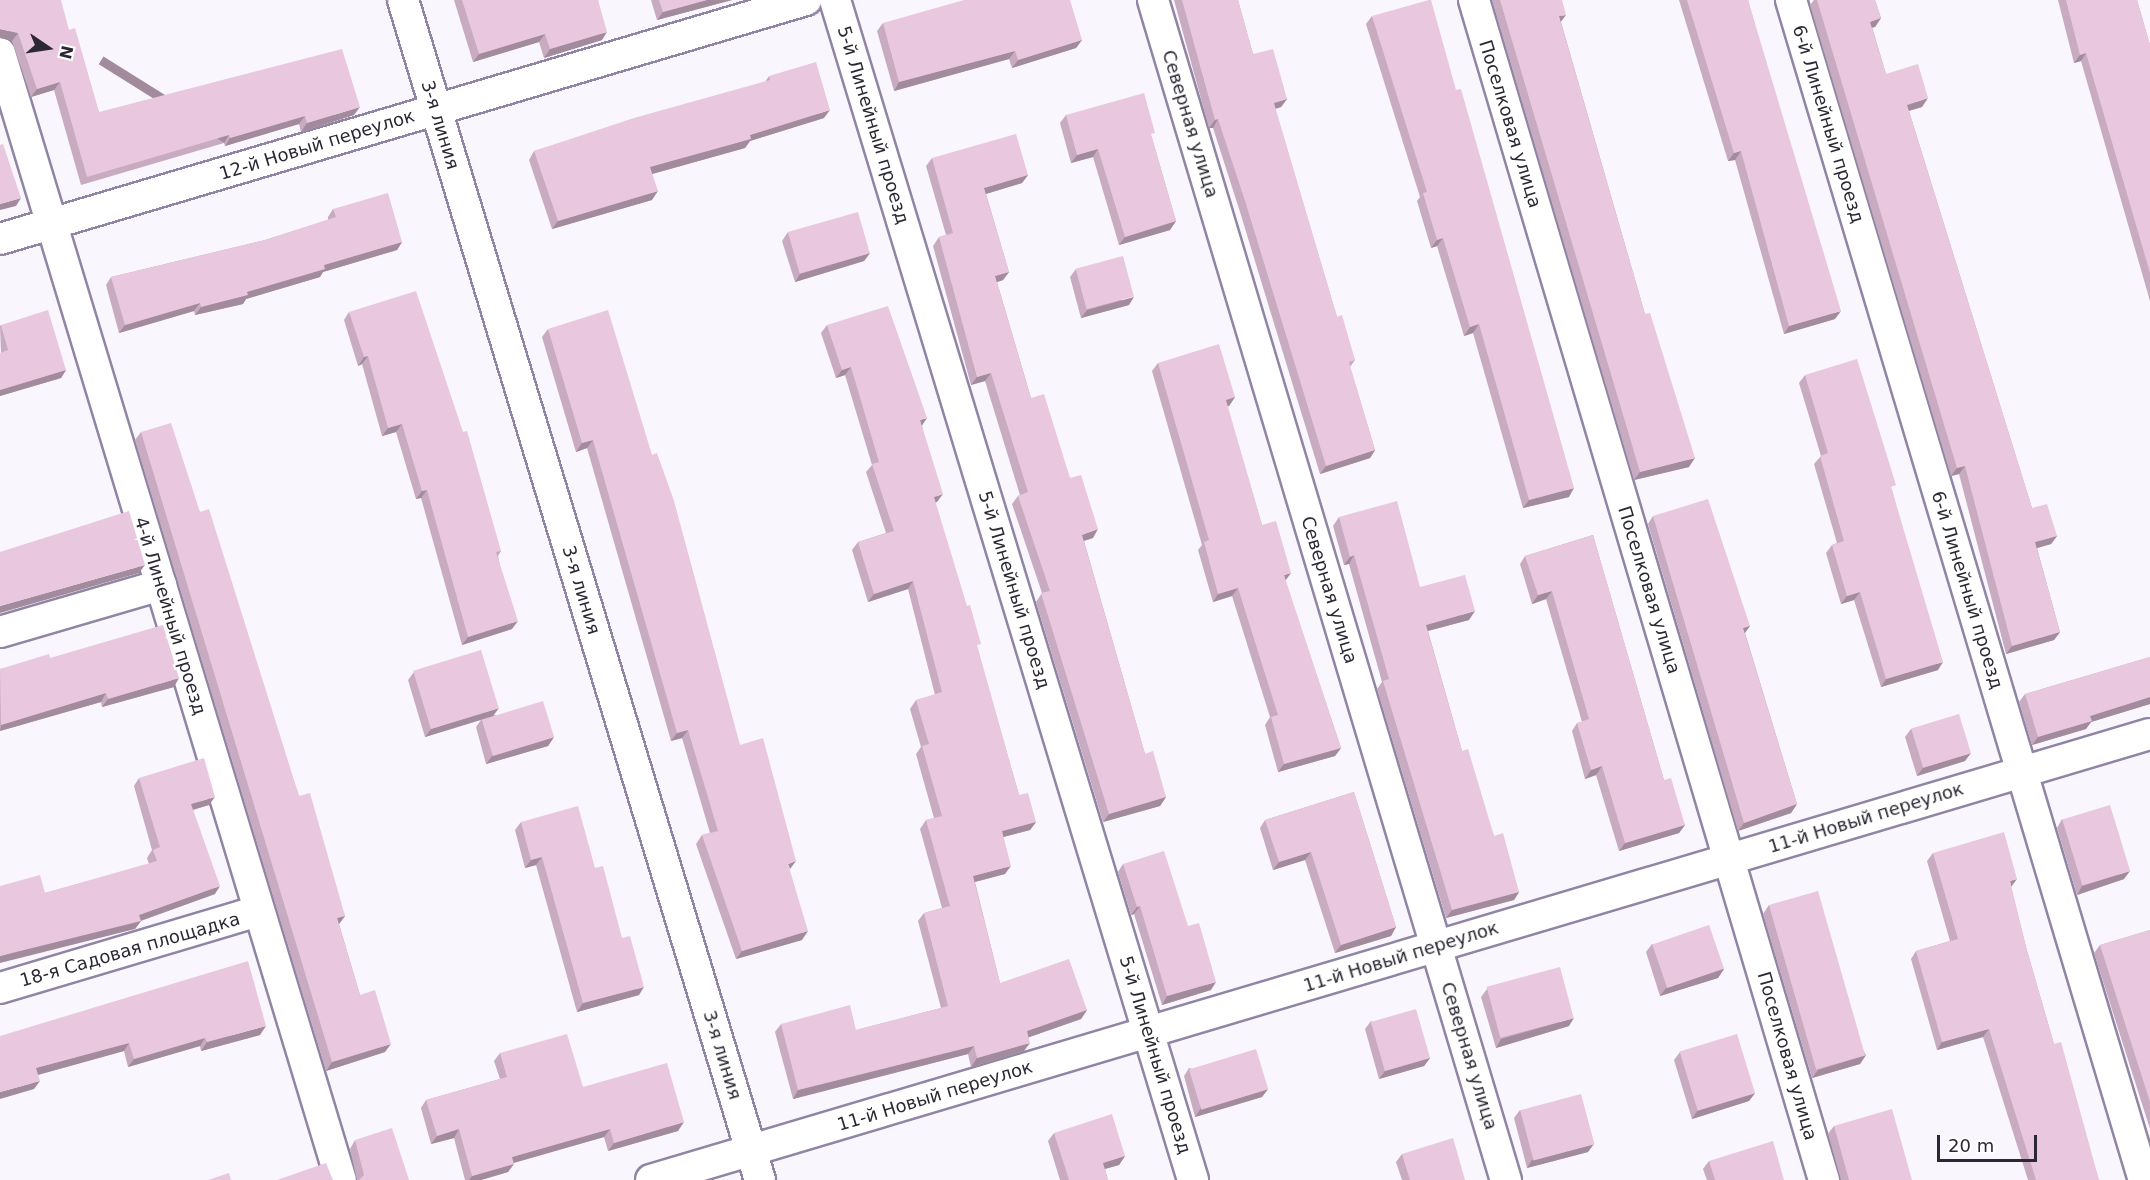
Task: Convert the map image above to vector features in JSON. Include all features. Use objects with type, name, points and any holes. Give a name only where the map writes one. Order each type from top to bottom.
[{"type":"street","name":"3-я линия","points":[[403,0],[760,1180]]},
{"type":"street","name":"12-й Новый переулок","points":[[0,239],[806,0]]},
{"type":"street","name":"5-й Линейный проезд","points":[[835,0],[1193,1180]]},
{"type":"street","name":"Северная улица","points":[[1153,0],[1506,1180]]},
{"type":"street","name":"Поселковая улица","points":[[1474,0],[1824,1180]]},
{"type":"street","name":"6-й Линейный проезд","points":[[1791,0],[2144,1180]]},
{"type":"street","name":"4-й Линейный проезд","points":[[0,52],[340,1180]]},
{"type":"street","points":[[0,632],[161,585]]},
{"type":"street","name":"11-й Новый переулок","points":[[651,1180],[2150,734]]},
{"type":"street","name":"18-я Садовая площадка","points":[[0,988],[260,911]]},
{"type":"building","points":[[0,0],[61,0],[69,30],[75,28],[99,112],[342,49],[360,107],[307,123],[305,116],[230,138],[229,135],[87,177],[60,82],[37,89],[18,33],[0,29]]},
{"type":"building","points":[[462,0],[598,0],[607,32],[550,49],[545,34],[479,54]]},
{"type":"building","points":[[659,0],[707,0],[663,12]]},
{"type":"building","points":[[964,0],[1070,0],[1082,40],[1018,60],[1015,51],[899,82],[883,23]]},
{"type":"building","points":[[1182,0],[1238,0],[1253,54],[1273,49],[1287,99],[1274,103],[1337,317],[1342,315],[1355,360],[1349,362],[1375,450],[1326,466],[1246,204],[1218,119],[1215,120]]},
{"type":"building","points":[[1431,0],[1456,90],[1461,89],[1574,488],[1529,500],[1479,324],[1470,327],[1443,238],[1437,240],[1423,193],[1427,192],[1372,16]]},
{"type":"building","points":[[1500,0],[1562,0],[1566,15],[1559,16],[1645,314],[1650,313],[1695,458],[1640,472]]},
{"type":"building","points":[[1687,0],[1748,0],[1841,311],[1789,326],[1741,151],[1734,153]]},
{"type":"building","points":[[1817,0],[1875,0],[1881,18],[1870,22],[1886,74],[1918,64],[1928,98],[1907,105],[2032,508],[2047,504],[2057,536],[2035,542],[2060,632],[2012,646],[1965,466],[1957,468]]},
{"type":"building","points":[[2066,0],[2137,0],[2150,45],[2150,273],[2086,53],[2080,55]]},
{"type":"building","points":[[816,62],[830,110],[750,135],[751,139],[650,167],[658,191],[558,221],[534,151],[634,118],[770,80],[769,76]]},
{"type":"building","points":[[1144,93],[1155,133],[1151,134],[1176,221],[1125,237],[1098,149],[1077,155],[1066,115]]},
{"type":"building","points":[[1016,134],[1028,175],[984,188],[1009,272],[995,276],[1031,398],[1044,394],[1070,478],[1081,475],[1098,529],[1082,535],[1145,754],[1153,751],[1166,797],[1109,814],[1041,593],[1050,591],[1018,496],[1028,492],[991,373],[977,377],[939,237],[953,233],[932,158]]},
{"type":"building","points":[[3,144],[21,198],[0,204],[0,145]]},
{"type":"building","points":[[388,193],[402,242],[324,265],[325,269],[247,292],[248,295],[201,307],[200,303],[125,325],[111,277],[265,240],[336,217],[333,209]]},
{"type":"building","points":[[858,212],[870,253],[800,273],[788,232]]},
{"type":"building","points":[[1123,256],[1134,297],[1087,309],[1076,269]]},
{"type":"building","points":[[416,291],[463,432],[467,431],[501,551],[496,552],[518,621],[468,637],[427,490],[422,491],[402,424],[388,428],[368,356],[364,357],[349,312]]},
{"type":"building","points":[[888,306],[927,418],[920,420],[943,494],[934,497],[967,606],[970,605],[981,644],[977,645],[1019,795],[1028,793],[1036,822],[1002,831],[1011,866],[973,876],[1000,983],[1069,959],[1087,1010],[1027,1031],[1030,1043],[977,1058],[974,1046],[798,1090],[781,1024],[850,1005],[856,1030],[948,1006],[924,913],[950,906],[926,820],[942,816],[922,746],[929,744],[916,700],[942,692],[913,581],[874,594],[858,542],[894,531],[872,464],[879,462],[851,367],[842,370],[827,325]]},
{"type":"building","points":[[48,310],[66,370],[0,390],[0,353],[8,350],[1,325]]},
{"type":"building","points":[[608,310],[652,455],[657,453],[674,501],[740,745],[763,738],[796,861],[788,864],[808,931],[742,951],[702,835],[718,831],[688,730],[677,733],[593,440],[582,443],[548,329]]},
{"type":"building","points":[[1219,344],[1235,397],[1226,400],[1262,525],[1276,521],[1291,573],[1284,575],[1341,748],[1284,764],[1271,717],[1278,715],[1238,588],[1218,594],[1204,542],[1209,540],[1158,363]]},
{"type":"building","points":[[1857,359],[1896,485],[1891,487],[1943,662],[1886,679],[1860,592],[1847,596],[1832,545],[1844,541],[1820,456],[1828,453],[1805,375]]},
{"type":"building","points":[[171,423],[200,512],[209,509],[299,796],[310,793],[345,916],[337,918],[360,995],[375,990],[391,1044],[332,1062],[141,432]]},
{"type":"building","points":[[1708,499],[1750,626],[1743,628],[1797,804],[1744,823],[1653,516]]},
{"type":"building","points":[[1397,501],[1420,587],[1465,575],[1475,611],[1426,625],[1462,751],[1468,749],[1494,836],[1503,833],[1519,892],[1452,910],[1383,681],[1389,679],[1354,555],[1350,557],[1339,517]]},
{"type":"building","points":[[129,511],[145,565],[0,606],[0,552]]},
{"type":"building","points":[[1593,535],[1664,780],[1671,778],[1685,825],[1625,843],[1602,766],[1591,770],[1577,723],[1589,719],[1552,591],[1538,595],[1525,556]]},
{"type":"building","points":[[163,625],[179,678],[108,699],[106,693],[1,725],[0,669],[49,654],[50,658]]},
{"type":"building","points":[[481,650],[499,708],[431,729],[413,671]]},
{"type":"building","points":[[2150,657],[2150,697],[2090,716],[2092,721],[2038,737],[2025,694]]},
{"type":"building","points":[[543,701],[554,737],[493,756],[482,720]]},
{"type":"building","points":[[1959,714],[1971,753],[1923,768],[1911,729]]},
{"type":"building","points":[[204,758],[215,797],[191,804],[220,886],[139,915],[141,921],[0,956],[0,886],[40,875],[45,893],[157,861],[153,850],[160,847],[139,778]]},
{"type":"building","points":[[1354,792],[1396,927],[1341,945],[1311,852],[1279,862],[1265,820]]},
{"type":"building","points":[[2110,805],[2130,871],[2082,886],[2062,820]]},
{"type":"building","points":[[578,806],[595,868],[603,866],[622,938],[630,936],[644,987],[583,1003],[542,857],[531,860],[521,822]]},
{"type":"building","points":[[2004,832],[2017,879],[2010,881],[2026,947],[2054,1044],[2061,1042],[2099,1180],[2036,1180],[1989,1029],[1942,1042],[1916,951],[1958,939],[1933,853]]},
{"type":"building","points":[[1164,851],[1188,926],[1199,923],[1216,982],[1167,996],[1140,906],[1137,907],[1123,864]]},
{"type":"building","points":[[1818,891],[1865,1055],[1816,1069],[1769,905]]},
{"type":"building","points":[[1709,925],[1724,968],[1667,988],[1652,945]]},
{"type":"building","points":[[2150,930],[2150,1102],[2100,945]]},
{"type":"building","points":[[248,961],[266,1026],[207,1042],[205,1038],[134,1059],[129,1043],[36,1068],[40,1081],[0,1092],[0,1036]]},
{"type":"building","points":[[1560,967],[1574,1018],[1500,1038],[1487,987]]},
{"type":"building","points":[[1416,1009],[1430,1058],[1385,1071],[1371,1022]]},
{"type":"building","points":[[567,1034],[583,1087],[667,1063],[684,1122],[614,1143],[610,1129],[512,1157],[514,1164],[472,1176],[459,1129],[437,1136],[426,1100],[507,1077],[500,1053]]},
{"type":"building","points":[[1737,1034],[1755,1093],[1698,1111],[1680,1052]]},
{"type":"building","points":[[1256,1049],[1268,1089],[1201,1110],[1189,1069]]},
{"type":"building","points":[[1581,1094],[1594,1144],[1534,1161],[1520,1110]]},
{"type":"building","points":[[1892,1109],[1912,1180],[1849,1180],[1834,1126]]},
{"type":"building","points":[[1112,1114],[1125,1156],[1103,1163],[1108,1180],[1069,1180],[1054,1133]]},
{"type":"building","points":[[392,1128],[409,1180],[359,1180],[364,1175],[355,1140]]},
{"type":"building","points":[[1453,1138],[1465,1180],[1410,1180],[1402,1154]]},
{"type":"building","points":[[1773,1141],[1784,1180],[1715,1180],[1709,1161]]},
{"type":"building","points":[[326,1163],[333,1180],[277,1180]]},
{"type":"building","points":[[229,1173],[231,1180],[208,1180]]}]
